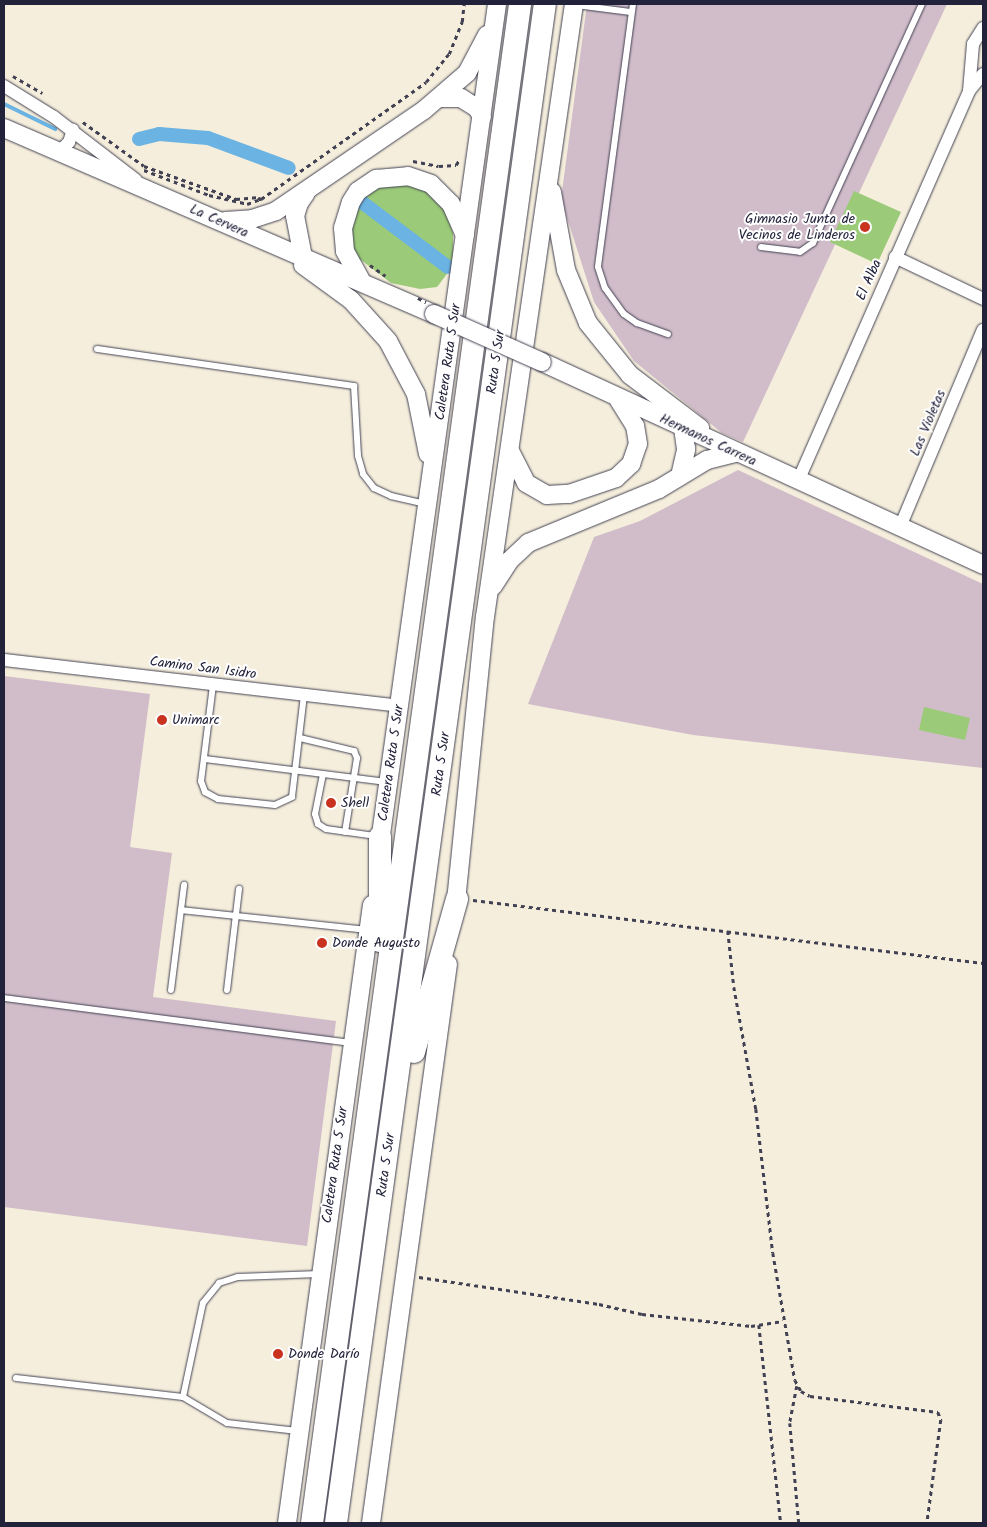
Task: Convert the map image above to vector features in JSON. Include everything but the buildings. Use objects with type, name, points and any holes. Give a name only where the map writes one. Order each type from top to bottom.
[{"type":"highway","name":"Ruta 5 Sur","points":[[312,1523],[520,4]]},
{"type":"highway","name":"Ruta 5 Sur","points":[[336,1523],[545,4]]},
{"type":"highway","points":[[379,1041],[380,837]]},
{"type":"highway","points":[[385,1174],[418,1034],[457,898]]},
{"type":"main road","points":[[220,221],[253,213],[308,190],[440,98],[458,83],[474,63],[497,4]]},
{"type":"main road","name":"Caletera Ruta 5 Sur","points":[[286,1523],[497,4]]},
{"type":"main road","points":[[371,1523],[457,898],[488,596],[574,4]]},
{"type":"main road","points":[[440,98],[461,98],[476,108],[482,116]]},
{"type":"main road","name":"La Cervera","points":[[4,128],[58,153],[151,190],[434,314]]},
{"type":"main road","points":[[551,158],[560,248],[574,293],[588,323],[607,350],[641,384],[736,452]]},
{"type":"main road","points":[[362,282],[345,251],[343,228],[351,202],[358,191],[376,179],[408,176],[431,184],[451,204],[466,235]]},
{"type":"main road","points":[[303,257],[296,216],[299,203],[308,190]]},
{"type":"main road","points":[[274,244],[351,300],[377,326],[398,357],[422,413],[428,453],[428,497]]},
{"type":"main road","name":"Hermanos Carrera","points":[[434,314],[983,565]]},
{"type":"main road","points":[[509,449],[521,477],[532,488],[547,494],[569,494],[616,478],[631,464],[638,444],[631,418],[617,398]]},
{"type":"main road","points":[[680,476],[686,449],[683,428]]},
{"type":"main road","points":[[488,596],[509,561],[528,543],[659,489],[707,460],[736,452]]},
{"type":"street","name":"El Alba","points":[[969,91],[974,39],[983,28]]},
{"type":"street","name":"El Alba","points":[[798,481],[969,91],[983,74]]},
{"type":"street","points":[[4,86],[77,124],[151,190]]},
{"type":"street","points":[[58,153],[69,142],[77,124]]},
{"type":"street","points":[[895,257],[983,299]]},
{"type":"street","name":"Las Violetas","points":[[900,527],[983,330]]},
{"type":"street","name":"Camino San Isidro","points":[[4,660],[399,706]]},
{"type":"lane","points":[[574,4],[631,12]]},
{"type":"lane","points":[[633,4],[598,267],[605,288],[624,314],[637,323],[668,334]]},
{"type":"lane","points":[[761,247],[800,252],[813,243],[922,4]]},
{"type":"lane","points":[[97,349],[354,386],[358,456],[363,474],[374,488],[392,496],[428,497]]},
{"type":"lane","points":[[213,685],[202,781],[205,792],[218,798],[275,805],[286,802],[292,797],[297,770],[304,695]]},
{"type":"lane","points":[[300,738],[354,751],[354,778],[345,832]]},
{"type":"lane","points":[[205,759],[388,782]]},
{"type":"lane","points":[[323,774],[315,814],[318,824],[326,829],[380,837]]},
{"type":"lane","points":[[172,990],[184,885]]},
{"type":"lane","points":[[227,990],[239,889]]},
{"type":"lane","points":[[181,910],[235,918],[368,930]]},
{"type":"lane","points":[[4,998],[352,1043]]},
{"type":"lane","points":[[183,1397],[203,1303],[219,1283],[238,1276],[320,1274]]},
{"type":"lane","points":[[16,1378],[183,1397],[227,1423],[299,1431]]},
{"type":"path","points":[[253,213],[261,199],[426,82],[449,54],[462,22],[464,4]]},
{"type":"path","points":[[4,73],[44,96]]},
{"type":"path","points":[[77,124],[144,166],[236,199],[261,199]]},
{"type":"path","points":[[77,124],[142,169],[253,213]]},
{"type":"path","points":[[253,213],[261,199]]},
{"type":"path","points":[[368,263],[392,279]]},
{"type":"path","points":[[408,294],[418,298]]},
{"type":"path","points":[[457,898],[983,963]]},
{"type":"path","points":[[728,931],[734,987],[755,1100],[783,1321],[797,1386],[790,1429],[798,1523]]},
{"type":"path","points":[[405,1275],[599,1304],[642,1314],[759,1325],[783,1321]]},
{"type":"path","points":[[759,1325],[781,1523]]},
{"type":"path","points":[[797,1386],[815,1397],[938,1412],[941,1420],[927,1523]]},
{"type":"shaded area","points":[[587,4],[947,4],[743,442],[722,433],[634,361],[594,302],[561,199]]},
{"type":"shaded area","points":[[738,470],[983,584],[983,768],[693,735],[528,704],[594,537],[640,521]]},
{"type":"shaded area","points":[[4,676],[150,694],[130,847],[172,853],[153,997],[336,1021],[307,1246],[4,1207]]},
{"type":"green space","points":[[399,182],[426,187],[443,204],[453,233],[453,266],[437,287],[420,289],[391,283],[352,253],[346,224],[353,204],[375,185]]},
{"type":"green space","name":"Gimnasio Junta de Vecinos de Linderos","points":[[854,191],[901,212],[877,264],[830,242]]},
{"type":"green space","points":[[924,707],[970,718],[965,740],[919,730]]},
{"type":"waterway","points":[[4,104],[55,129]]},
{"type":"waterway","points":[[139,139],[159,134],[208,138],[289,168]]},
{"type":"waterway","points":[[359,200],[448,267]]},
{"type":"place","name":"Gimnasio Junta de Vecinos de Linderos","points":[[865,227]]},
{"type":"place","name":"Unimarc","points":[[162,720]]},
{"type":"place","name":"Shell","points":[[331,803]]},
{"type":"place","name":"Donde Augusto","points":[[322,943]]},
{"type":"place","name":"Donde Darío","points":[[278,1354]]}]
